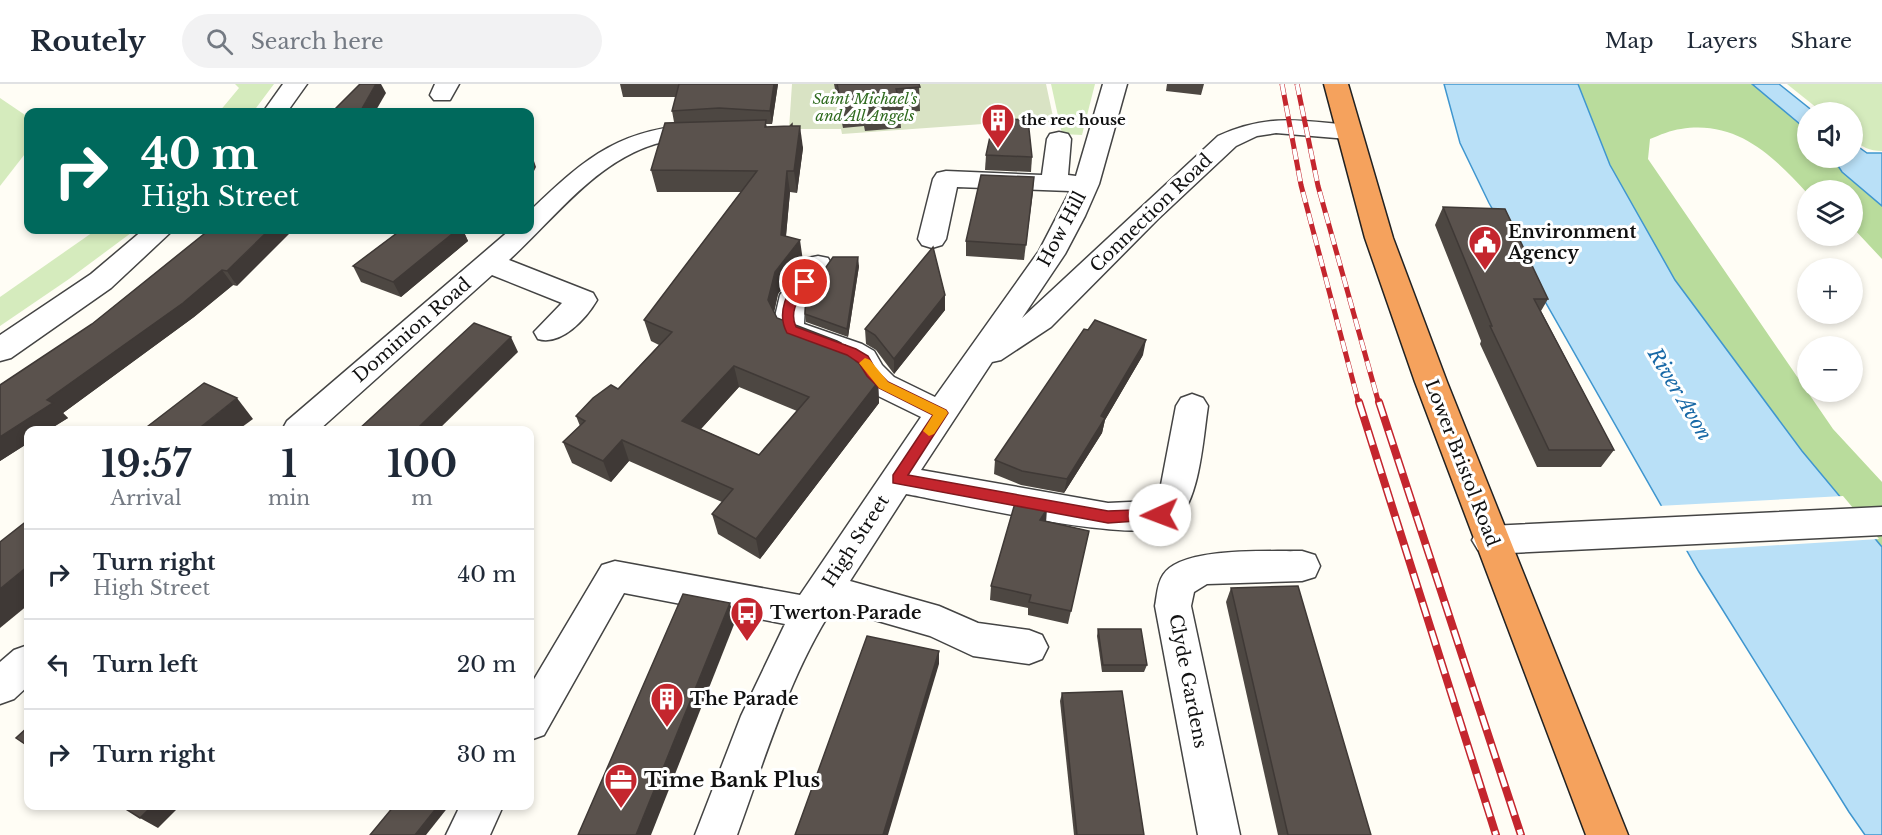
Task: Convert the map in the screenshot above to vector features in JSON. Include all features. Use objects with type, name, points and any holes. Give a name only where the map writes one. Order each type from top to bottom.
[{"type":"highway","name":"Lower Bristol Road","points":[[1336,84],[1347,132],[1383,249],[1490,540],[1607,835]]},
{"type":"street","points":[[278,108],[295,84]]},
{"type":"street","name":"How Hill","points":[[978,360],[1051,254],[1086,184],[1115,84]]},
{"type":"street","points":[[534,222],[592,166],[626,145],[649,126],[671,132],[735,131]]},
{"type":"street","name":"Connection Road","points":[[978,360],[1041,320],[1149,213],[1227,141],[1251,130],[1276,126],[1347,132]]},
{"type":"street","points":[[1054,182],[1059,139]]},
{"type":"street","points":[[932,239],[946,178],[1086,184]]},
{"type":"street","points":[[0,350],[101,281],[154,234]]},
{"type":"street","name":"Dominion Road","points":[[303,426],[522,234]]},
{"type":"street","points":[[489,263],[584,300],[549,332]]},
{"type":"street","points":[[818,265],[791,300],[786,318],[791,330],[851,352],[863,360],[871,373],[883,385],[941,413]]},
{"type":"street","name":"High Street","points":[[716,835],[761,716],[817,602],[978,360]]},
{"type":"street","points":[[898,479],[1108,517],[1160,515],[1176,495],[1192,406]]},
{"type":"street","points":[[1490,540],[1882,521]]},
{"type":"street","name":"Clyde Gardens","points":[[1219,835],[1173,606],[1177,583],[1202,569],[1302,566]]},
{"type":"street","points":[[534,715],[615,576],[817,602],[939,622],[973,639],[1029,647]]},
{"type":"street","points":[[0,686],[24,665]]},
{"type":"street","points":[[467,835],[480,810]]},
{"type":"green space","points":[[235,84],[274,84],[256,108],[222,108],[239,88]]},
{"type":"green space","name":"Saint Michael's and All Angels","points":[[792,84],[1046,84],[1055,126],[1024,121],[842,134],[841,129],[789,129]]},
{"type":"green space","points":[[1051,84],[1095,84],[1082,135],[1062,134]]},
{"type":"green space","points":[[1578,84],[1752,84],[1797,122],[1797,168],[1839,168],[1851,180],[1797,180],[1797,183],[1767,154],[1737,136],[1720,130],[1681,129],[1650,139],[1648,159],[1797,376],[1797,402],[1814,402],[1833,429],[1882,482],[1882,547],[1802,451],[1675,280],[1610,165]]},
{"type":"green space","points":[[1787,84],[1882,84],[1882,151],[1863,146],[1863,102],[1810,102]]},
{"type":"green space","points":[[0,98],[24,114],[24,155],[0,186]]},
{"type":"green space","points":[[1863,190],[1882,206],[1882,259],[1863,239]]},
{"type":"green space","points":[[90,234],[130,234],[0,326],[0,297]]},
{"type":"water","name":"River Avon","points":[[1444,84],[1578,84],[1610,165],[1675,280],[1802,451],[1882,547],[1882,835],[1865,835],[1699,572],[1489,203],[1460,143]]},
{"type":"water","points":[[1752,84],[1779,84],[1802,102],[1797,102],[1797,122]]},
{"type":"water","points":[[1863,150],[1867,153],[1882,153],[1882,206],[1863,190],[1863,180],[1851,180],[1839,168],[1863,168]]},
{"type":"pier","points":[[1843,496],[1879,539],[1684,551],[1658,506]]},
{"type":"building","points":[[360,84],[376,84],[362,108],[336,108]]},
{"type":"building","points":[[679,84],[774,84],[770,111],[719,108],[672,111]]},
{"type":"building","points":[[837,84],[919,84],[920,87],[896,89],[900,103],[864,107],[863,101],[841,103]]},
{"type":"building","points":[[994,118],[1028,120],[1032,157],[986,155]]},
{"type":"building","points":[[766,120],[765,127],[792,124],[792,126],[800,126],[794,171],[787,171],[781,235],[800,240],[775,272],[768,300],[777,318],[841,343],[840,351],[845,345],[848,347],[856,361],[875,376],[872,380],[878,382],[756,539],[712,514],[733,489],[622,440],[603,461],[563,442],[585,421],[576,416],[593,398],[611,385],[618,389],[672,332],[644,320],[757,171],[651,170],[665,123]],"holes":[[[734,366],[809,397],[759,455],[682,421]]]},
{"type":"building","points":[[981,175],[1034,177],[1026,245],[966,241]]},
{"type":"building","points":[[1443,207],[1505,209],[1548,299],[1534,299],[1614,450],[1549,450],[1490,326],[1492,326]]},
{"type":"building","points":[[204,234],[265,234],[227,271],[222,270],[183,303],[47,400],[53,403],[0,437],[0,385],[92,324]]},
{"type":"building","points":[[396,234],[452,234],[393,282],[353,266]]},
{"type":"building","points":[[933,247],[945,295],[894,359],[875,335],[865,329]]},
{"type":"building","points":[[833,257],[858,257],[847,329],[805,314],[806,296]]},
{"type":"building","points":[[1095,320],[1146,340],[1101,416],[1105,418],[1067,479],[1022,471],[995,460],[1084,329],[1088,330]]},
{"type":"building","points":[[474,323],[511,337],[420,426],[362,426]]},
{"type":"building","points":[[204,383],[237,398],[202,426],[148,426]]},
{"type":"building","points":[[1015,503],[1047,509],[1040,520],[1089,531],[1071,611],[1029,602],[1031,595],[991,586]]},
{"type":"building","points":[[24,523],[24,569],[0,589],[0,542]]},
{"type":"building","points":[[1298,586],[1371,835],[1288,835],[1231,588]]},
{"type":"building","name":"The Parade","points":[[683,594],[730,603],[636,835],[578,835]]},
{"type":"building","points":[[1098,629],[1141,629],[1147,665],[1103,665]]},
{"type":"building","points":[[867,636],[939,651],[883,835],[795,835]]},
{"type":"building","points":[[1122,691],[1144,835],[1077,835],[1062,693]]},
{"type":"building","points":[[24,731],[24,743],[16,738]]},
{"type":"building","points":[[127,810],[148,810],[140,818]]},
{"type":"building","points":[[391,810],[435,810],[415,835],[370,835]]},
{"type":"railway","points":[[1282,84],[1301,185],[1359,404]]},
{"type":"railway","points":[[1297,84],[1318,186],[1379,404]]},
{"type":"railway","points":[[1359,402],[1496,835]]},
{"type":"railway","points":[[1379,402],[1521,835]]},
{"type":"slow traffic","points":[[865,363],[883,385],[941,413],[929,431]]},
{"type":"place","name":"the rec house","points":[[998,149]]},
{"type":"place","name":"Environment Agency","points":[[1485,271]]},
{"type":"place","name":"Twerton Parade","points":[[747,642]]},
{"type":"place","name":"The Parade","points":[[667,728]]},
{"type":"place","name":"Time Bank Plus","points":[[621,809]]},
{"type":"route","points":[[805,282],[791,300],[786,318],[791,330],[851,352],[863,360],[871,373],[883,385],[941,413],[898,479],[1108,517],[1160,515]]}]
